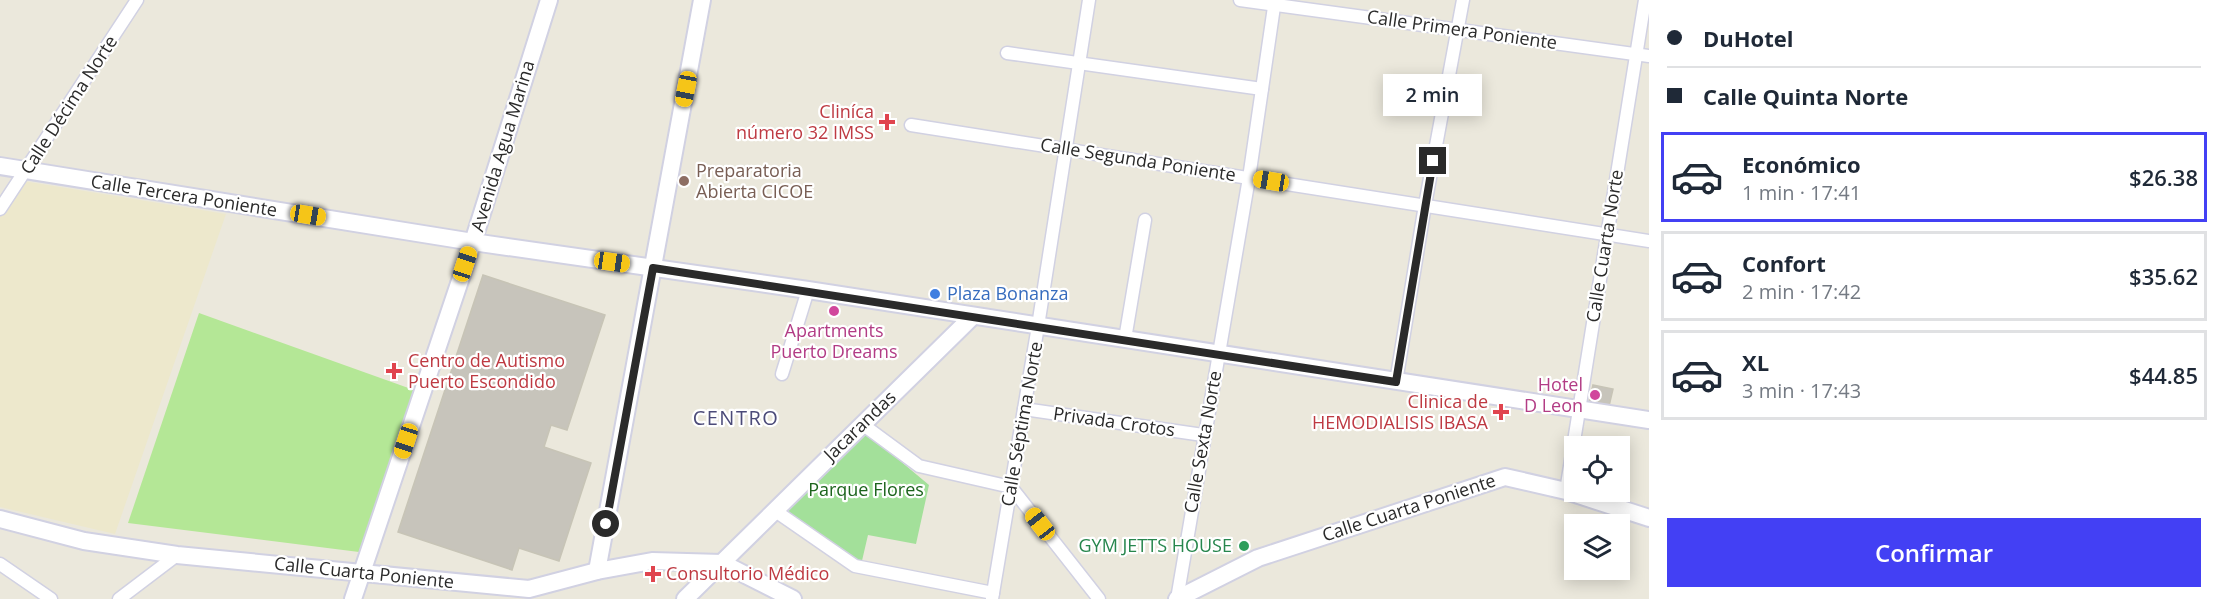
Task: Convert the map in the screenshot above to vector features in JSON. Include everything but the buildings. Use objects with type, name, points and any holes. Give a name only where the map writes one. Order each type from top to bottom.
[{"type":"street","name":"Calle Décima Norte","points":[[0,209],[137,0]]},
{"type":"street","name":"Avenida Agua Marina","points":[[353,599],[472,242],[549,0]]},
{"type":"street","points":[[597,571],[702,0]]},
{"type":"street","name":"Calle Séptima Norte","points":[[992,596],[1038,326],[1089,0]]},
{"type":"street","name":"Calle Primera Poniente","points":[[1240,0],[1643,55]]},
{"type":"street","points":[[1396,382],[1425,205],[1463,0]]},
{"type":"street","name":"Calle Cuarta Norte","points":[[1575,436],[1607,234],[1643,55],[1645,0]]},
{"type":"street","name":"Calle Sexta Norte","points":[[1177,599],[1203,435],[1249,178],[1274,3]]},
{"type":"street","points":[[1007,53],[1262,89]]},
{"type":"street","name":"Calle Segunda Poniente","points":[[911,125],[1649,241]]},
{"type":"street","name":"Calle Tercera Poniente","points":[[0,166],[472,242],[808,290],[1649,420]]},
{"type":"street","points":[[1125,339],[1145,220]]},
{"type":"street","points":[[782,374],[808,290]]},
{"type":"street","name":"Jacarandas","points":[[685,599],[973,316]]},
{"type":"street","name":"Privada Crotos","points":[[1024,409],[1203,435]]},
{"type":"street","points":[[862,424],[919,466],[1011,487],[1099,599]]},
{"type":"street","name":"Calle Cuarta Poniente","points":[[1177,599],[1258,558],[1505,477],[1564,491]]},
{"type":"street","name":"Calle Cuarta Poniente","points":[[1600,502],[1649,518]]},
{"type":"street","points":[[774,510],[855,566],[992,596]]},
{"type":"street","name":"Calle Cuarta Poniente","points":[[0,519],[84,541],[177,555],[529,589],[597,571],[652,561],[722,562],[793,599]]},
{"type":"street","points":[[119,599],[177,555]]},
{"type":"street","points":[[0,564],[51,599]]},
{"type":"shaded area","points":[[23,181],[226,214],[115,534],[0,507],[0,217]]},
{"type":"green space","points":[[199,313],[414,390],[359,552],[128,523]]},
{"type":"green space","name":"Parque Flores","points":[[862,429],[929,485],[916,544],[868,535],[861,565],[781,510]]},
{"type":"place","name":"Cliníca número 32 IMSS","points":[[887,122]]},
{"type":"place","name":"Preparatoria Abierta CICOE","points":[[684,181]]},
{"type":"place","name":"Plaza Bonanza","points":[[935,294]]},
{"type":"place","name":"Apartments Puerto Dreams","points":[[834,311]]},
{"type":"place","name":"Centro de Autismo Puerto Escondido","points":[[394,371]]},
{"type":"place","name":"Hotel D Leon","points":[[1595,395]]},
{"type":"place","name":"Clinica de HEMODIALISIS IBASA","points":[[1501,412]]},
{"type":"place","name":"GYM JETTS HOUSE","points":[[1244,546]]},
{"type":"place","name":"Consultorio Médico","points":[[653,574]]},
{"type":"district","name":"CENTRO","points":[[736,418]]},
{"type":"route","points":[[606,524],[653,268],[1396,382],[1433,161]]}]
